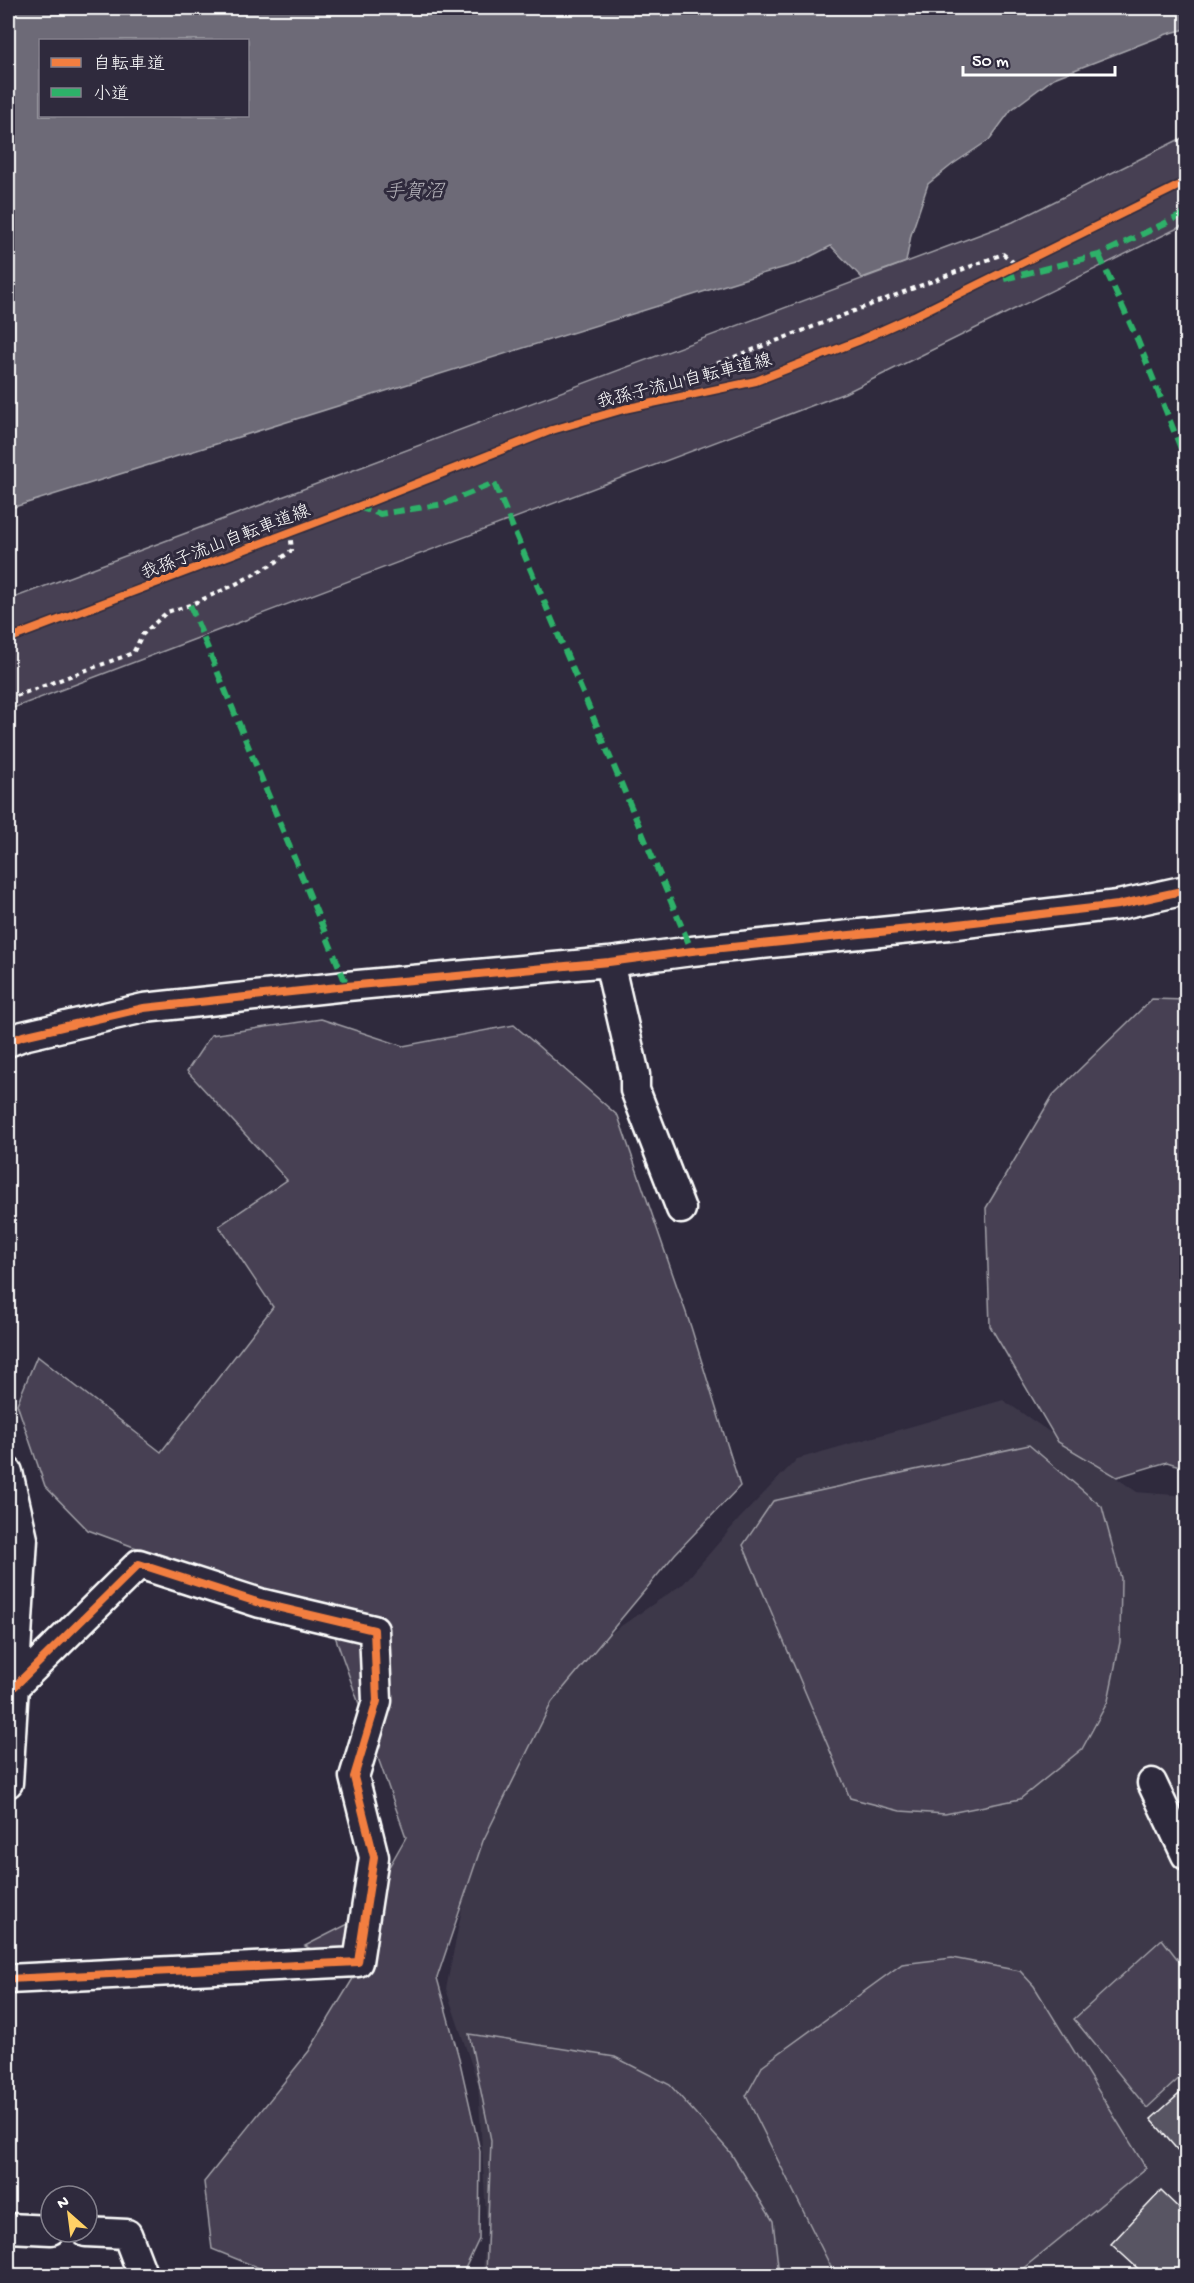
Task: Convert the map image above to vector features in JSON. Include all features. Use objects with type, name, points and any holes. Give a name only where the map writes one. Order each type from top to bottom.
[{"type":"street","points":[[8,1042],[23,1036],[144,1008],[347,986],[609,962],[1118,905],[1186,890]]},
{"type":"street","points":[[609,962],[635,1075],[635,1090],[681,1209]]},
{"type":"street","points":[[8,1472],[23,1539],[8,1783]]},
{"type":"street","points":[[8,1979],[358,1962],[374,1857],[354,1777],[377,1701],[374,1630],[260,1604],[139,1564],[14,1687]]},
{"type":"street","points":[[1152,1783],[1186,1855]]},
{"type":"street","points":[[8,2228],[39,2229]]},
{"type":"street","points":[[99,2233],[127,2234],[143,2276]]},
{"type":"path","points":[[624,409],[627,398],[1004,255],[1017,265]]},
{"type":"path","points":[[1008,269],[1027,260]]},
{"type":"path","points":[[8,699],[133,653],[142,635],[167,612],[190,605],[275,563],[292,550],[290,532]]},
{"type":"shaded area","points":[[1186,136],[1186,224],[845,393],[8,710],[8,600],[1013,222]]},
{"type":"shaded area","points":[[1152,999],[1186,1000],[1186,1468],[1167,1462],[1117,1477],[1058,1442],[990,1326],[986,1208],[1053,1095]]},
{"type":"shaded area","points":[[321,1019],[403,1046],[514,1025],[618,1116],[691,1327],[740,1486],[675,1554],[552,1702],[483,1841],[437,1978],[459,2058],[480,2151],[479,2239],[462,2275],[271,2275],[269,2272],[212,2249],[204,2182],[309,2051],[357,1972],[305,1946],[360,1918],[406,1837],[329,1619],[88,1530],[45,1486],[17,1404],[37,1356],[161,1452],[273,1307],[219,1226],[287,1180],[187,1071],[211,1035]]},
{"type":"shaded area","points":[[8,1392],[10,1396],[12,1528],[8,1555]]},
{"type":"shaded area","points":[[1003,1400],[1137,1492],[1186,1496],[1186,2275],[482,2275],[487,2232],[478,2084],[446,1989],[481,1812],[555,1671],[684,1583],[739,1519],[797,1459]]},
{"type":"shaded area","points":[[1029,1445],[1102,1507],[1121,1578],[1120,1642],[1108,1701],[1082,1749],[1020,1799],[945,1814],[900,1811],[850,1798],[743,1545],[773,1501]]},
{"type":"shaded area","points":[[1162,1939],[1186,1970],[1186,2072],[1147,2108],[1074,2019]]},
{"type":"shaded area","points":[[952,1958],[1020,1971],[1034,1986],[1146,2168],[1015,2275],[835,2275],[746,2096],[763,2065],[902,1964]]},
{"type":"shaded area","points":[[469,2034],[615,2057],[670,2085],[730,2152],[773,2221],[779,2275],[486,2275],[491,2140]]},
{"type":"water","name":"手賀沼","points":[[8,8],[1186,8],[1186,29],[1167,34],[1054,78],[1011,110],[989,140],[928,184],[911,235],[906,262],[862,278],[831,246],[796,264],[8,509]]},
{"type":"building","points":[[1186,2088],[1186,2160],[1151,2119]]},
{"type":"building","points":[[1161,2191],[1186,2215],[1186,2276],[1146,2276],[1111,2244]]},
{"type":"marked path","points":[[1004,279],[1099,255],[1186,213]]},
{"type":"marked path","points":[[1099,255],[1138,341],[1186,461]]},
{"type":"marked path","points":[[357,507],[380,514],[444,504],[494,483],[692,951]]},
{"type":"marked path","points":[[190,605],[347,986]]},
{"type":"cycle path","name":"我孫子流山自転車道線","points":[[8,639],[357,507],[552,430],[624,409],[756,381],[858,341],[914,316],[1186,182]]},
{"type":"cycle path","points":[[8,1042],[23,1036],[144,1008],[347,986],[609,962],[692,951],[949,925],[1118,905],[1186,890]]},
{"type":"cycle path","points":[[8,1979],[358,1962],[374,1857],[354,1777],[377,1701],[374,1630],[260,1603],[139,1564],[14,1687]]}]
